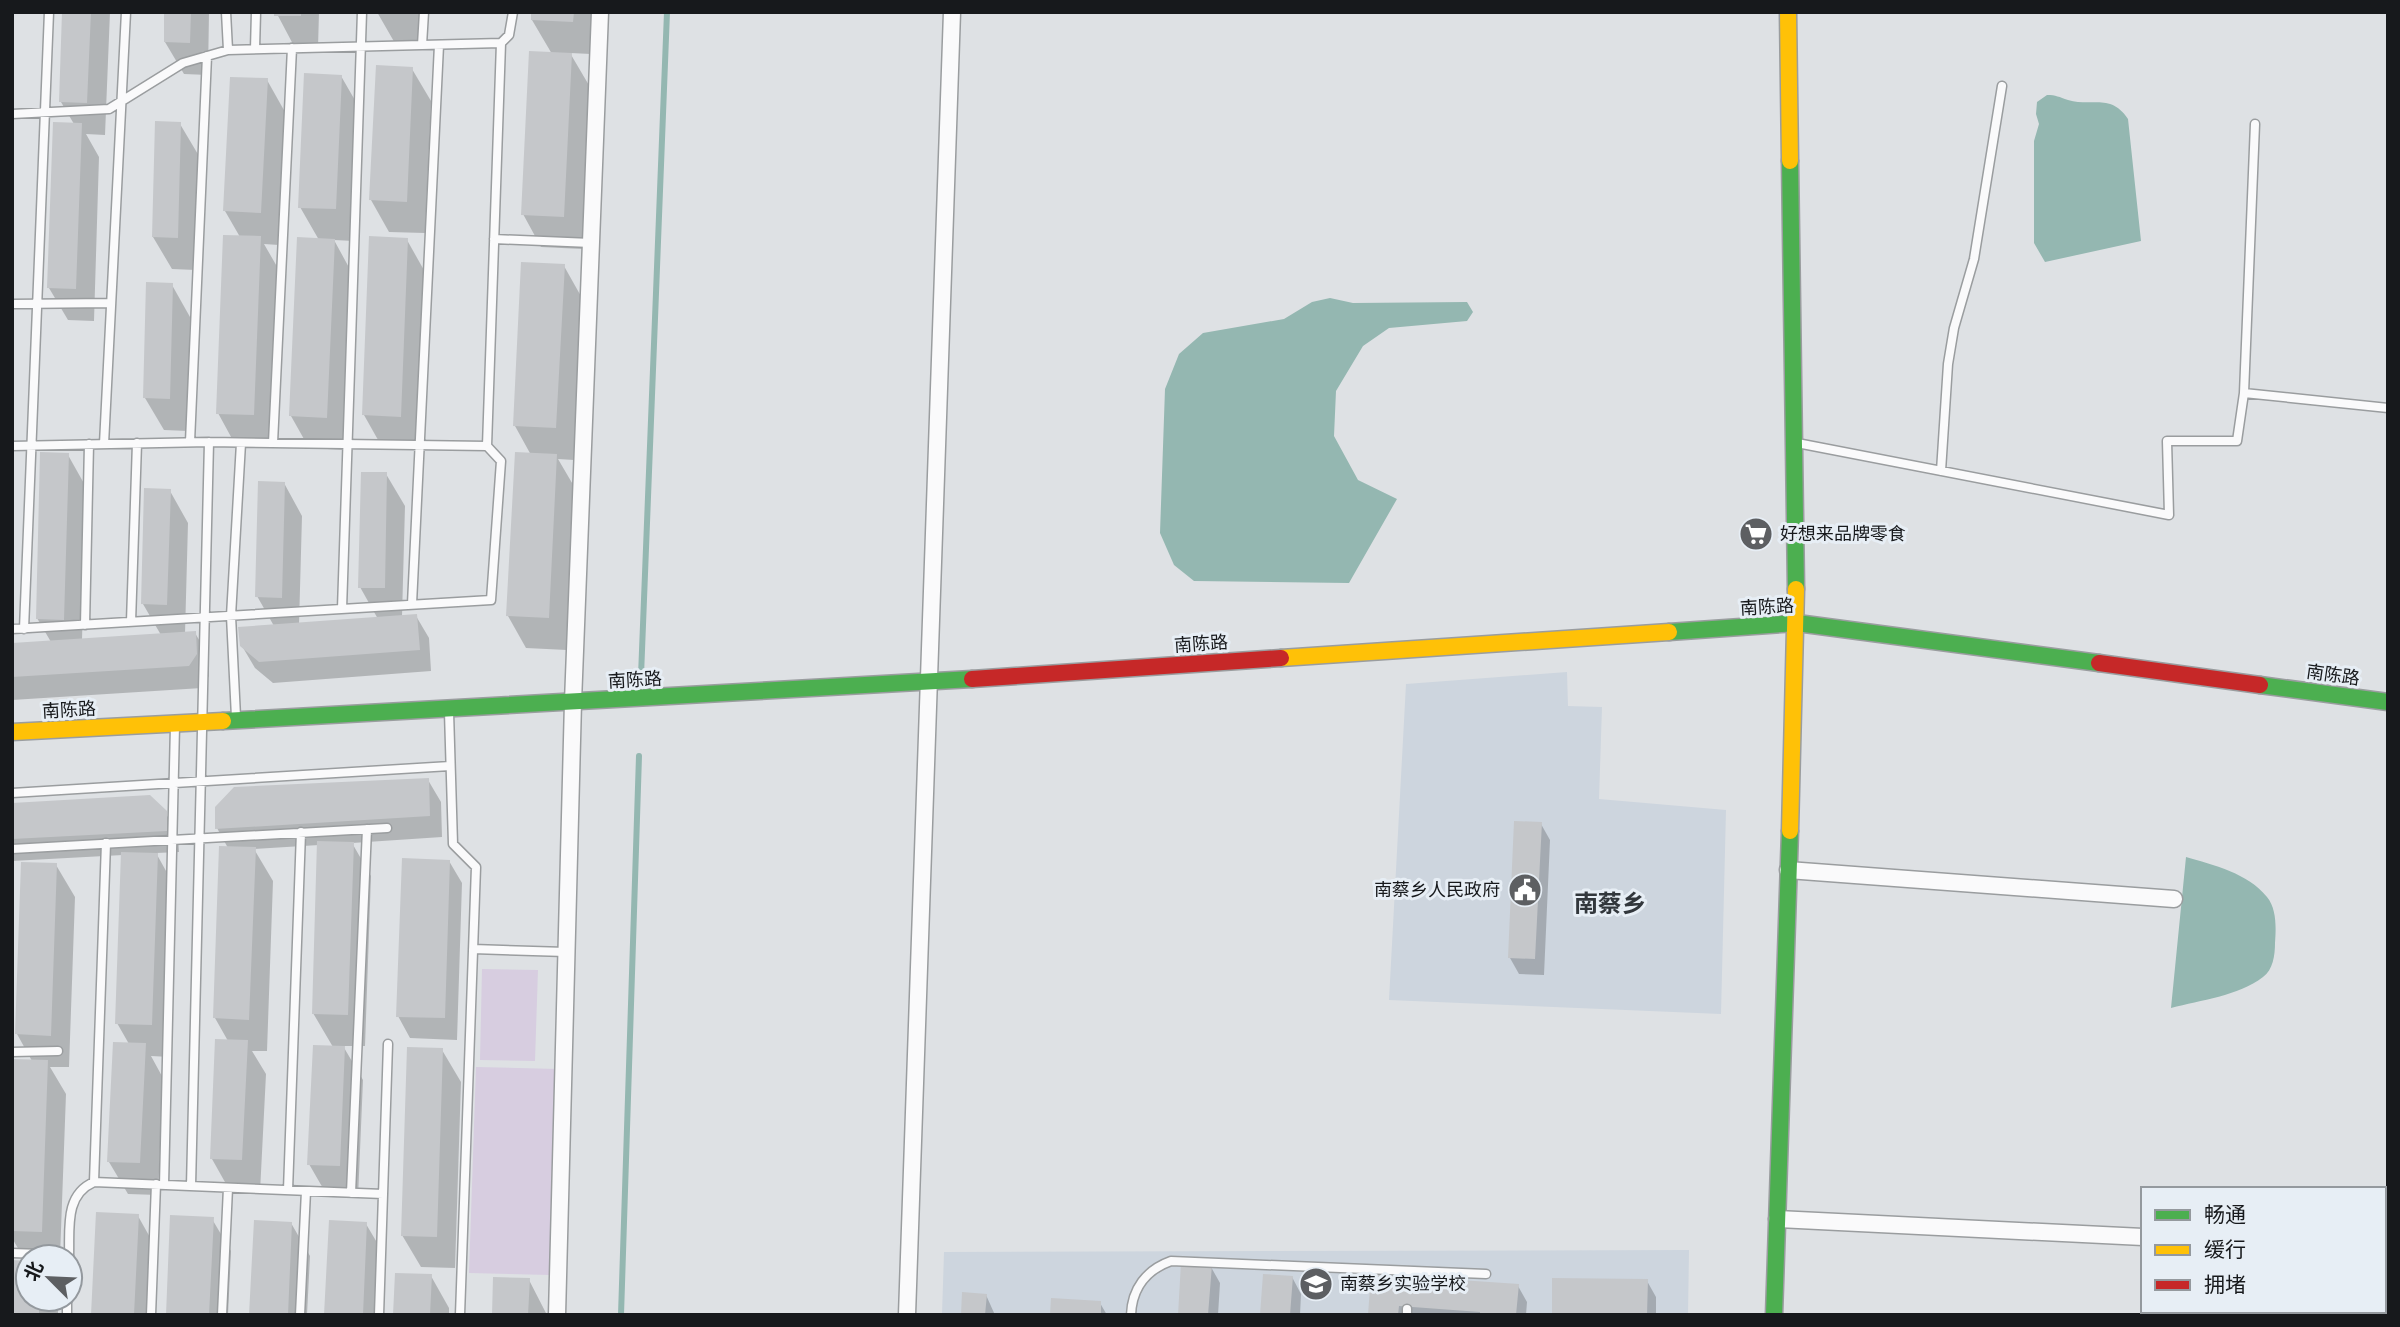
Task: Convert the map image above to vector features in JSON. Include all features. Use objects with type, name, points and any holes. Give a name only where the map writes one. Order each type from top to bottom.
[{"type":"street","points":[[557,1315],[573,702],[600,12]]},
{"type":"street","points":[[907,1315],[952,12]]},
{"type":"street","points":[[1774,1315],[1797,623],[1788,12]]},
{"type":"street","name":"南陈路","points":[[12,733],[930,682],[1797,623],[2388,702]]},
{"type":"street","points":[[1788,870],[2174,900]]},
{"type":"street","points":[[1777,1219],[2141,1237]]},
{"type":"lane","points":[[24,629],[49,12]]},
{"type":"lane","points":[[104,444],[126,12]]},
{"type":"lane","points":[[226,12],[228,50]]},
{"type":"lane","points":[[255,49],[256,12]]},
{"type":"lane","points":[[342,609],[362,12]]},
{"type":"lane","points":[[422,45],[424,12]]},
{"type":"lane","points":[[12,114],[110,109],[183,62],[228,50],[500,43],[509,35],[513,12]]},
{"type":"lane","points":[[12,629],[491,600],[501,461],[487,446],[500,43]]},
{"type":"lane","points":[[412,604],[439,45]]},
{"type":"lane","points":[[273,443],[292,48]]},
{"type":"lane","points":[[190,442],[207,55]]},
{"type":"lane","points":[[1941,471],[1948,363],[1954,328],[1974,259],[2002,86]]},
{"type":"lane","points":[[1794,443],[2169,515],[2167,440],[2237,441],[2244,393],[2255,124]]},
{"type":"lane","points":[[494,239],[591,243]]},
{"type":"lane","points":[[12,304],[111,303]]},
{"type":"lane","points":[[2244,393],[2388,408]]},
{"type":"lane","points":[[12,446],[209,442],[487,446]]},
{"type":"lane","points":[[191,1186],[209,442]]},
{"type":"lane","points":[[131,622],[137,443]]},
{"type":"lane","points":[[236,720],[230,616],[241,443]]},
{"type":"lane","points":[[85,625],[89,444]]},
{"type":"lane","points":[[448,709],[453,844],[476,867],[460,1315]]},
{"type":"lane","points":[[151,1315],[160,1185],[175,723]]},
{"type":"lane","points":[[12,793],[450,766]]},
{"type":"lane","points":[[12,856],[12,848],[387,828]]},
{"type":"lane","points":[[351,1193],[367,829]]},
{"type":"lane","points":[[288,1190],[301,832]]},
{"type":"lane","points":[[94,1182],[106,843]]},
{"type":"lane","points":[[473,949],[566,952]]},
{"type":"lane","points":[[379,1315],[388,1044]]},
{"type":"lane","points":[[12,1052],[58,1051]]},
{"type":"lane","points":[[70,1243],[71,1208],[75,1197],[83,1186],[94,1182],[383,1194]]},
{"type":"lane","points":[[222,1315],[229,1188]]},
{"type":"lane","points":[[300,1315],[306,1191]]},
{"type":"lane","points":[[1130,1315],[1134,1292],[1142,1281],[1160,1265],[1171,1261],[1410,1273],[1486,1273]]},
{"type":"shaded area","points":[[2047,95],[2077,102],[2108,103],[2122,111],[2128,119],[2141,241],[2045,262],[2034,243],[2034,141],[2039,124],[2037,102]]},
{"type":"shaded area","points":[[1330,298],[1353,303],[1467,302],[1473,312],[1467,321],[1389,328],[1363,346],[1336,391],[1334,436],[1358,480],[1397,499],[1349,583],[1194,581],[1174,565],[1160,533],[1165,389],[1179,354],[1203,333],[1284,319],[1312,302]]},
{"type":"shaded area","points":[[1567,672],[1568,706],[1602,707],[1599,799],[1726,810],[1721,1014],[1389,1000],[1406,684]]},
{"type":"shaded area","points":[[2186,857],[2240,876],[2267,897],[2273,907],[2275,919],[2275,952],[2273,962],[2263,977],[2242,989],[2171,1008]]},
{"type":"shaded area","points":[[482,969],[538,970],[535,1061],[480,1060]]},
{"type":"shaded area","points":[[476,1067],[558,1069],[550,1275],[469,1273]]},
{"type":"shaded area","name":"南蔡乡实验学校","points":[[1689,1250],[1688,1315],[942,1315],[944,1252]]},
{"type":"building","points":[[62,12],[91,12],[87,103],[59,102]]},
{"type":"building","points":[[164,12],[191,12],[190,43],[164,42]]},
{"type":"building","points":[[274,12],[301,12],[301,16],[274,16]]},
{"type":"building","points":[[531,12],[574,12],[573,22],[531,20]]},
{"type":"building","points":[[529,51],[572,53],[564,217],[521,215]]},
{"type":"building","points":[[376,65],[413,67],[407,202],[369,200]]},
{"type":"building","points":[[304,73],[342,75],[336,209],[298,208]]},
{"type":"building","points":[[230,77],[268,78],[261,213],[223,211]]},
{"type":"building","points":[[155,121],[181,122],[178,238],[152,237]]},
{"type":"building","points":[[53,122],[82,123],[76,289],[47,288]]},
{"type":"building","points":[[223,235],[261,236],[254,415],[216,414]]},
{"type":"building","points":[[369,236],[408,238],[401,417],[362,415]]},
{"type":"building","points":[[297,237],[335,239],[327,418],[289,416]]},
{"type":"building","points":[[521,262],[565,264],[556,428],[513,426]]},
{"type":"building","points":[[146,282],[173,283],[170,399],[143,398]]},
{"type":"building","points":[[40,452],[69,453],[64,620],[36,619]]},
{"type":"building","points":[[515,452],[557,454],[549,618],[506,616]]},
{"type":"building","points":[[361,472],[387,472],[385,588],[358,588]]},
{"type":"building","points":[[258,481],[285,482],[282,598],[255,597]]},
{"type":"building","points":[[144,488],[171,489],[167,605],[141,604]]},
{"type":"building","points":[[417,614],[420,650],[259,662],[240,646],[238,627]]},
{"type":"building","points":[[196,631],[197,654],[189,666],[12,677],[12,643]]},
{"type":"building","points":[[429,778],[430,816],[215,829],[215,807],[234,787]]},
{"type":"building","points":[[150,795],[167,811],[167,831],[12,839],[12,803]]},
{"type":"building","name":"南蔡乡人民政府","points":[[1514,821],[1542,822],[1535,959],[1508,958]]},
{"type":"building","points":[[317,841],[354,842],[348,1015],[312,1014]]},
{"type":"building","points":[[219,846],[256,847],[249,1020],[213,1018]]},
{"type":"building","points":[[121,852],[158,853],[152,1025],[115,1024]]},
{"type":"building","points":[[402,858],[450,860],[445,1018],[396,1017]]},
{"type":"building","points":[[21,862],[57,863],[51,1036],[15,1034]]},
{"type":"building","points":[[215,1039],[248,1040],[242,1160],[210,1159]]},
{"type":"building","points":[[113,1042],[146,1043],[140,1163],[107,1162]]},
{"type":"building","points":[[313,1045],[345,1046],[340,1166],[307,1165]]},
{"type":"building","points":[[407,1047],[443,1048],[437,1237],[401,1236]]},
{"type":"building","points":[[12,1059],[48,1060],[42,1232],[12,1231]]},
{"type":"building","points":[[96,1212],[139,1214],[134,1315],[91,1315]]},
{"type":"building","points":[[170,1215],[214,1217],[209,1315],[166,1315]]},
{"type":"building","points":[[254,1220],[292,1222],[288,1315],[249,1315]]},
{"type":"building","points":[[329,1220],[367,1222],[363,1315],[324,1315]]},
{"type":"building","points":[[12,1260],[14,1313],[39,1315],[12,1315]]},
{"type":"building","points":[[1181,1263],[1212,1265],[1208,1315],[1178,1315]]},
{"type":"building","points":[[395,1273],[432,1274],[430,1315],[393,1315]]},
{"type":"building","points":[[1263,1274],[1293,1276],[1290,1315],[1260,1315]]},
{"type":"building","points":[[1371,1274],[1519,1284],[1516,1315],[1480,1315],[1480,1312],[1399,1306],[1398,1315],[1368,1315]]},
{"type":"building","points":[[493,1277],[530,1278],[528,1315],[492,1315]]},
{"type":"building","points":[[1552,1278],[1648,1279],[1647,1315],[1552,1315]]},
{"type":"building","points":[[962,1292],[987,1294],[985,1315],[961,1315]]},
{"type":"building","points":[[1051,1298],[1101,1301],[1101,1315],[1050,1315]]},
{"type":"waterway","points":[[641,676],[667,12]]},
{"type":"waterway","points":[[621,1315],[639,756]]},
{"type":"traffic: fast","points":[[1790,161],[1796,589]]},
{"type":"traffic: fast","points":[[1669,632],[1797,623],[2099,663]]},
{"type":"traffic: fast","points":[[223,721],[972,679]]},
{"type":"traffic: fast","points":[[2260,685],[2388,702]]},
{"type":"traffic: fast","points":[[1774,1315],[1790,831]]},
{"type":"traffic: slow","points":[[1788,12],[1790,161]]},
{"type":"traffic: slow","points":[[1790,831],[1796,589]]},
{"type":"traffic: slow","points":[[1281,658],[1669,632]]},
{"type":"traffic: slow","points":[[12,732],[223,721]]},
{"type":"traffic: jam","points":[[972,679],[1281,658]]},
{"type":"traffic: jam","points":[[2099,663],[2260,685]]},
{"type":"place","name":"好想来品牌零食","points":[[1756,534]]},
{"type":"place","name":"南蔡乡人民政府","points":[[1525,890]]},
{"type":"place","name":"南蔡乡实验学校","points":[[1316,1284]]},
{"type":"district","name":"南蔡乡","points":[[1610,904]]}]
